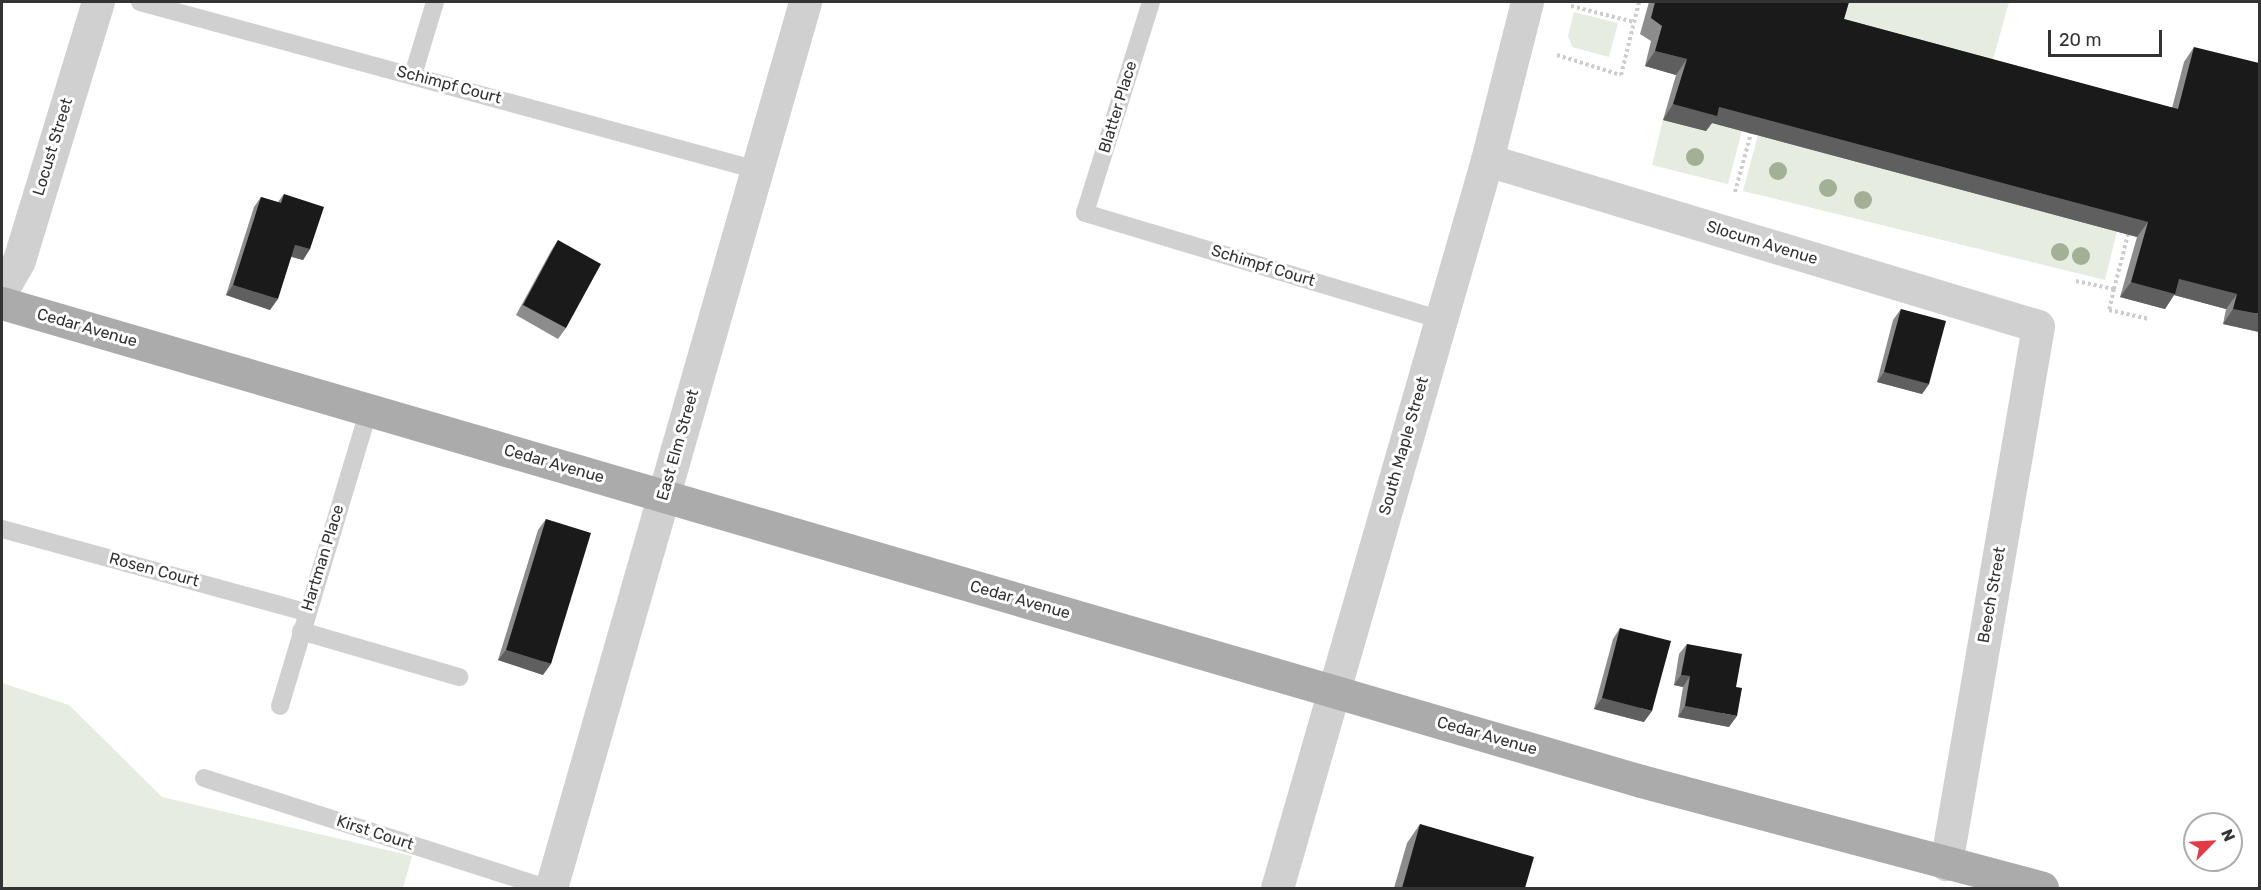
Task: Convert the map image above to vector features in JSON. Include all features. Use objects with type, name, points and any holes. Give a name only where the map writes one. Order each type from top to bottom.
[{"type":"main road","name":"Cedar Avenue","points":[[2,303],[1334,691],[1946,864],[2042,888]]},
{"type":"street","name":"Locust Street","points":[[2,290],[19,260],[98,2]]},
{"type":"street","name":"East Elm Street","points":[[551,888],[805,2]]},
{"type":"street","name":"South Maple Street","points":[[1276,888],[1441,320],[1527,2]]},
{"type":"street","name":"Slocum Avenue","points":[[1486,160],[2038,326]]},
{"type":"street","name":"Beech Street","points":[[1946,864],[2038,326]]},
{"type":"lane","name":"Schimpf Court","points":[[140,2],[757,170]]},
{"type":"lane","points":[[414,75],[435,2]]},
{"type":"lane","name":"Blatter Place","points":[[1085,213],[1151,2]]},
{"type":"lane","name":"Schimpf Court","points":[[1085,213],[1441,320]]},
{"type":"lane","name":"Hartman Place","points":[[280,706],[306,612],[369,410]]},
{"type":"lane","name":"Rosen Court","points":[[2,529],[306,612]]},
{"type":"lane","points":[[301,631],[459,677]]},
{"type":"lane","name":"Kirst Court","points":[[204,778],[546,888]]},
{"type":"path","points":[[1557,55],[1621,75],[1639,2]]},
{"type":"path","points":[[1571,6],[1634,22]]},
{"type":"path","points":[[1735,192],[1750,133]]},
{"type":"path","points":[[2128,234],[2109,310],[2149,319]]},
{"type":"path","points":[[2076,281],[2114,290]]},
{"type":"shaded area","points":[[1842,2],[2009,2],[1989,74],[1833,34]]},
{"type":"shaded area","points":[[1574,12],[1618,23],[1609,57],[1572,47],[1568,36]]},
{"type":"shaded area","points":[[1663,120],[1706,131],[1708,122],[1742,131],[1728,184],[1652,165]]},
{"type":"shaded area","points":[[1758,135],[2117,231],[2105,280],[1743,191]]},
{"type":"shaded area","points":[[2,683],[69,705],[162,797],[412,856],[403,888],[2,888]]},
{"type":"building","points":[[1655,2],[1849,2],[1844,19],[2178,109],[2194,47],[2259,63],[2259,314],[2233,309],[2237,294],[2179,279],[2175,294],[2131,282],[2148,222],[1719,107],[1717,116],[1673,104],[1687,59],[1655,51],[1662,26],[1651,18]]},
{"type":"building","points":[[284,194],[324,207],[310,249],[295,245],[278,299],[233,285],[261,197],[281,203]]},
{"type":"building","points":[[558,240],[601,264],[566,328],[523,305]]},
{"type":"building","points":[[1901,309],[1946,321],[1929,384],[1884,372]]},
{"type":"building","points":[[546,519],[591,533],[551,664],[506,650]]},
{"type":"building","points":[[1620,628],[1671,641],[1652,711],[1602,698]]},
{"type":"building","points":[[1687,644],[1742,654],[1736,687],[1742,688],[1737,716],[1685,706],[1690,676],[1681,675]]},
{"type":"building","points":[[1420,824],[1534,857],[1525,888],[1402,888]]}]
